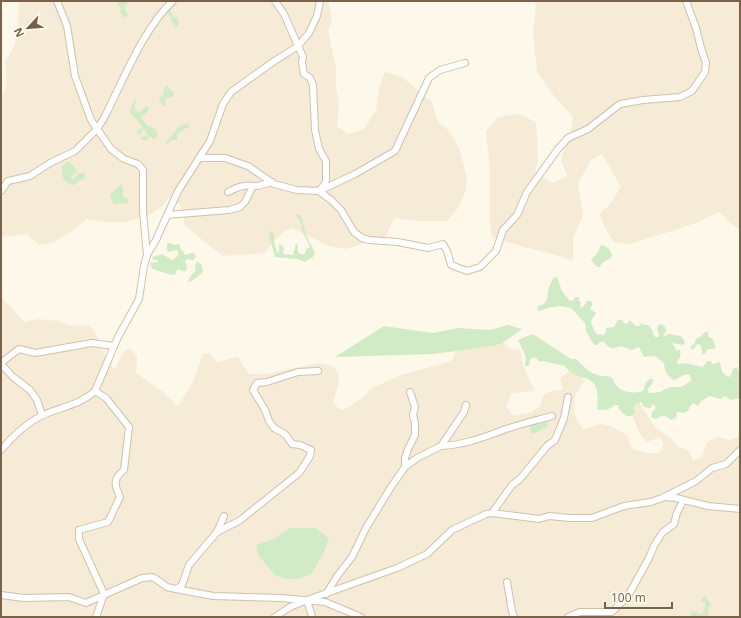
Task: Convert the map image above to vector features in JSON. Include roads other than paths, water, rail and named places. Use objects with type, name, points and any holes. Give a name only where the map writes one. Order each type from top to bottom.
[{"type":"street","points":[[57,1],[67,26],[75,76],[88,112],[111,149],[124,159],[142,167],[148,255]]},
{"type":"street","points":[[1,192],[8,181],[30,176],[50,163],[75,151],[97,128],[104,118],[146,35],[167,6],[173,1]]},
{"type":"street","points":[[275,1],[284,14],[298,46],[302,57],[304,74],[310,78],[313,85],[314,130],[319,149],[326,161],[326,180],[325,184],[319,191]]},
{"type":"street","points":[[1,450],[25,425],[42,415],[79,402],[95,391],[114,346],[139,299],[144,266],[148,255],[178,191],[210,141],[223,104],[231,92],[298,46],[309,32],[317,16],[320,1]]},
{"type":"street","points":[[319,191],[341,210],[354,232],[362,238],[369,240],[398,242],[428,248],[443,244],[451,264],[467,271],[480,267],[496,251],[503,230],[518,215],[527,192],[558,149],[568,138],[588,129],[620,104],[643,100],[680,97],[692,91],[705,72],[706,63],[696,28],[686,1]]},
{"type":"street","points":[[200,158],[225,158],[248,166],[272,182],[297,190],[319,191],[395,152],[429,78],[440,70],[465,63]]},
{"type":"street","points":[[228,192],[235,188],[249,185],[258,186],[272,182]]},
{"type":"street","points":[[167,215],[229,210],[240,207],[246,202],[253,186]]},
{"type":"street","points":[[42,415],[37,400],[30,390],[13,377],[1,364],[19,349],[35,353],[92,343],[114,346]]},
{"type":"street","points":[[217,532],[245,517],[299,473],[310,456],[311,450],[300,445],[292,444],[284,434],[274,428],[253,390],[257,383],[267,382],[298,372],[318,371]]},
{"type":"street","points":[[95,391],[106,398],[129,427],[124,470],[117,476],[115,486],[120,497],[108,522],[79,530],[79,539],[104,594],[96,617]]},
{"type":"street","points":[[406,467],[405,458],[415,435],[413,415],[416,407],[410,392]]},
{"type":"street","points":[[492,513],[512,485],[520,479],[547,446],[555,440],[564,418],[568,397]]},
{"type":"street","points":[[441,446],[464,412],[466,405]]},
{"type":"street","points":[[326,594],[352,557],[366,528],[391,487],[406,467],[418,458],[441,446],[454,446],[481,439],[499,431],[552,416]]},
{"type":"street","points":[[275,617],[308,600],[397,568],[427,554],[452,530],[481,516],[492,513],[532,518],[549,516],[585,518],[601,515],[624,506],[651,502],[662,498],[696,481],[712,468],[726,464],[740,450]]},
{"type":"street","points":[[662,498],[671,497],[708,506],[740,508]]},
{"type":"street","points":[[568,617],[580,612],[612,612],[628,596],[662,533],[674,524],[677,513],[683,501]]},
{"type":"street","points":[[176,589],[182,585],[189,565],[217,532],[224,516]]},
{"type":"street","points":[[1,595],[24,598],[69,597],[86,603],[142,578],[153,577],[167,587],[213,596],[325,602],[361,617]]},
{"type":"street","points":[[507,582],[514,617]]},
{"type":"street","points":[[308,600],[312,617]]}]
